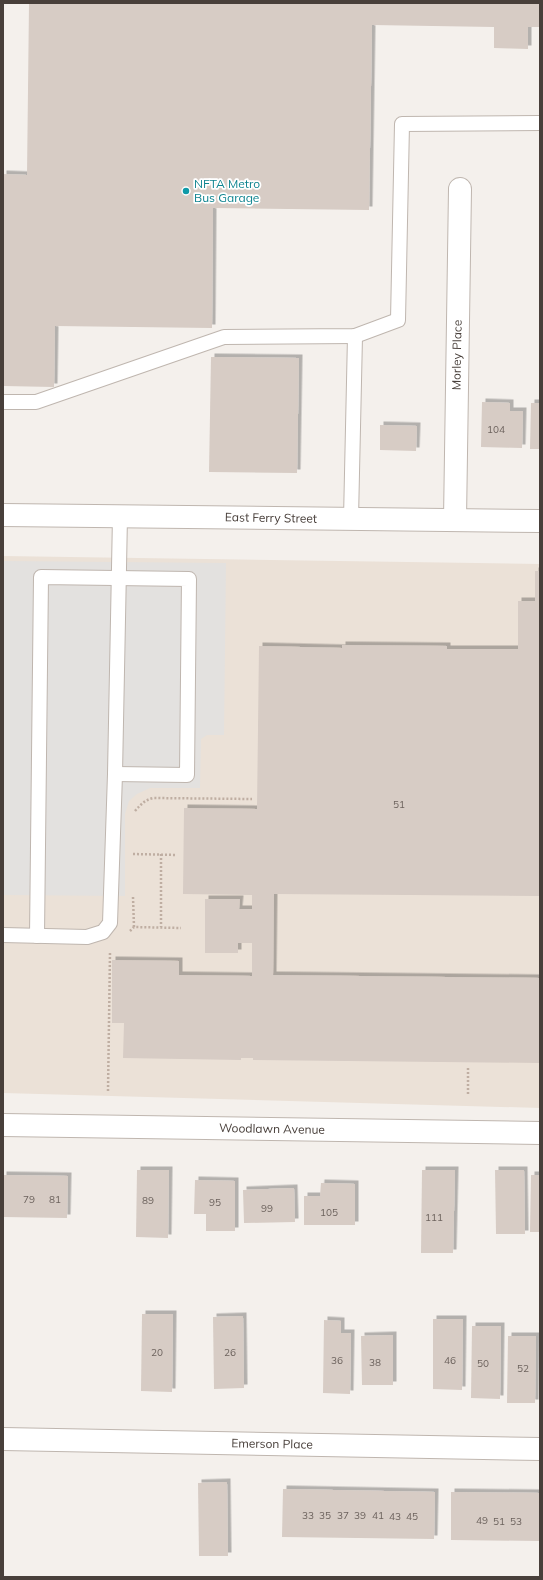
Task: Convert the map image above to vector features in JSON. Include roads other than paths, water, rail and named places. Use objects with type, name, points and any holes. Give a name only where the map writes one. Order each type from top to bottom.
[{"type":"street","name":"Morley Place","points":[[455,520],[460,189]]},
{"type":"street","name":"East Ferry Street","points":[[3,515],[540,521]]},
{"type":"street","name":"Woodlawn Avenue","points":[[3,1125],[540,1133]]},
{"type":"street","name":"Emerson Place","points":[[3,1439],[540,1449]]},
{"type":"lane","points":[[3,402],[36,402],[224,337],[355,336],[398,320],[402,124],[540,123]]},
{"type":"lane","points":[[351,519],[355,336]]},
{"type":"lane","points":[[3,936],[88,937],[103,932],[110,923],[115,774],[120,516]]},
{"type":"lane","points":[[37,936],[41,577],[189,579],[187,775],[115,774]]},
{"type":"place","name":"NFTA Metro Bus Garage","points":[[186,191]]}]
